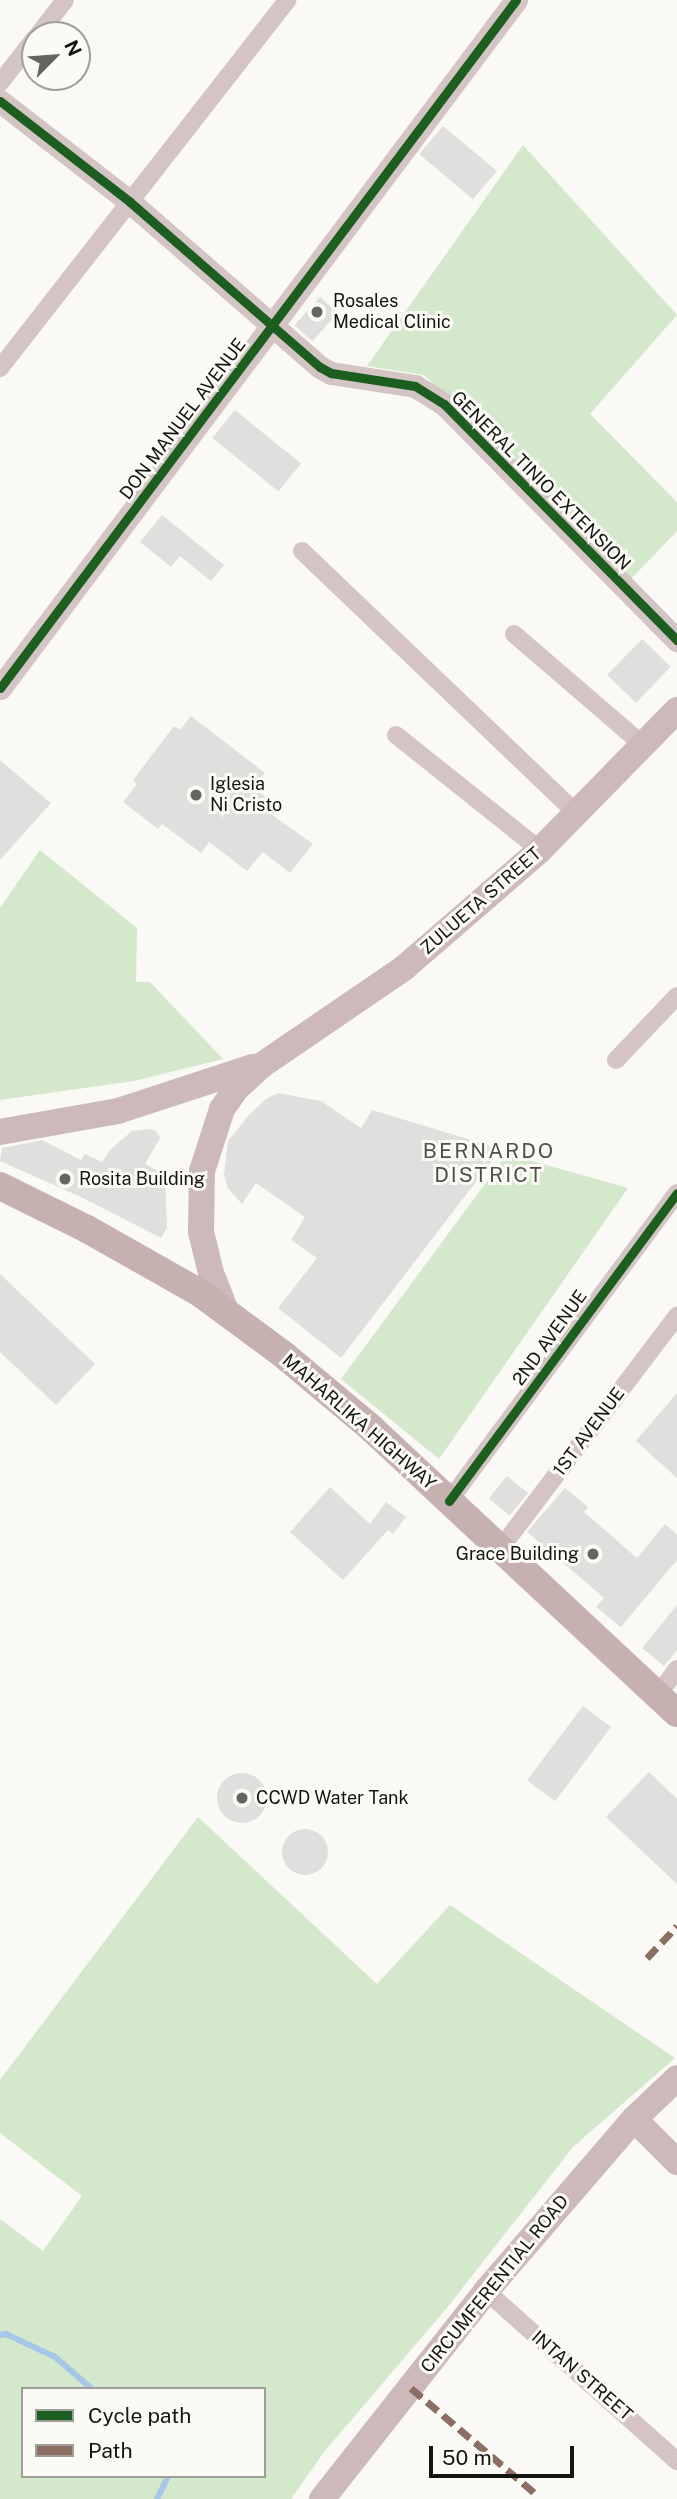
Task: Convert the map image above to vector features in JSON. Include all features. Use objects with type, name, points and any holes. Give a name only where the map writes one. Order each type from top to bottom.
[{"type":"main road","name":"ZULUETA STREET","points":[[226,1311],[211,1273],[201,1232],[202,1171],[222,1109],[236,1089],[262,1065],[404,968],[540,850],[677,711]]},
{"type":"main road","name":"ZULUETA STREET","points":[[0,1132],[118,1111],[262,1065]]},
{"type":"main road","name":"MAHARLIKA HIGHWAY","points":[[0,1186],[87,1229],[226,1311],[371,1428],[668,1704]]},
{"type":"main road","name":"CIRCUMFERENTIAL ROAD","points":[[322,2499],[486,2291],[634,2119],[677,2078]]},
{"type":"main road","points":[[634,2119],[677,2162]]},
{"type":"street","points":[[49,21],[65,0]]},
{"type":"street","points":[[0,368],[288,0]]},
{"type":"street","name":"DON MANUEL AVENUE","points":[[0,688],[516,0]]},
{"type":"street","points":[[0,83],[21,56]]},
{"type":"street","name":"GENERAL TINIO EXTENSION","points":[[0,101],[130,202],[331,373],[415,386],[444,404],[677,640]]},
{"type":"street","points":[[302,551],[577,814]]},
{"type":"street","points":[[514,634],[643,745]]},
{"type":"street","points":[[396,735],[540,850]]},
{"type":"street","points":[[616,1060],[677,996]]},
{"type":"street","name":"2ND AVENUE","points":[[449,1501],[677,1193]]},
{"type":"street","name":"1ST AVENUE","points":[[500,1549],[677,1316]]},
{"type":"street","points":[[668,1704],[677,1669]]},
{"type":"street","name":"INTAN STREET","points":[[486,2291],[677,2461]]},
{"type":"green space","points":[[523,145],[677,315],[590,414],[677,502],[677,531],[631,579],[424,375],[367,366]]},
{"type":"green space","points":[[40,850],[137,928],[136,982],[150,982],[223,1059],[134,1081],[0,1100],[0,908]]},
{"type":"green space","points":[[507,1154],[628,1188],[439,1459],[341,1379]]},
{"type":"green space","points":[[198,1817],[377,1984],[450,1905],[675,2058],[573,2147],[446,2309],[324,2452],[291,2499],[0,2499],[0,2219],[43,2251],[82,2196],[0,2133],[0,2080]]},
{"type":"building","points":[[443,126],[497,171],[473,199],[419,154]]},
{"type":"building","points":[[320,297],[338,313],[312,341],[295,325]]},
{"type":"building","points":[[235,410],[301,463],[278,491],[212,438]]},
{"type":"building","points":[[162,515],[224,565],[211,581],[180,556],[171,567],[140,542]]},
{"type":"building","points":[[642,639],[671,667],[636,703],[607,675]]},
{"type":"building","name":"Iglesia Ni Cristo","points":[[191,716],[265,773],[254,788],[277,806],[271,814],[313,844],[290,873],[263,852],[247,871],[209,842],[201,853],[162,824],[158,829],[123,802],[137,784],[133,780],[174,726],[180,730]]},
{"type":"building","points":[[0,760],[51,803],[0,860]]},
{"type":"building","points":[[278,1093],[321,1101],[361,1128],[372,1110],[501,1149],[341,1358],[278,1308],[317,1258],[291,1240],[305,1217],[256,1183],[242,1204],[228,1188],[224,1175],[228,1141],[249,1115],[266,1099]]},
{"type":"building","points":[[132,1131],[156,1131],[160,1138],[145,1164],[165,1175],[167,1228],[161,1238],[83,1198],[0,1161],[2,1148],[42,1140],[81,1160],[85,1154],[102,1162],[111,1149]]},
{"type":"building","points":[[0,1274],[95,1364],[56,1405],[0,1352]]},
{"type":"building","points":[[677,1393],[677,1478],[636,1441]]},
{"type":"building","points":[[507,1476],[528,1493],[510,1516],[489,1499]]},
{"type":"building","points":[[330,1487],[370,1524],[386,1502],[406,1517],[393,1534],[388,1530],[343,1580],[290,1532]]},
{"type":"building","points":[[565,1488],[588,1507],[584,1512],[637,1558],[665,1524],[677,1535],[677,1560],[621,1627],[596,1607],[604,1598],[527,1532]]},
{"type":"building","points":[[677,1605],[677,1650],[664,1666],[642,1648]]},
{"type":"building","points":[[583,1706],[611,1727],[555,1801],[527,1780]]},
{"type":"building","points":[[649,1772],[677,1799],[677,1884],[606,1817]]},
{"type":"building","name":"CCWD Water Tank","points":[[242,1773],[259,1781],[267,1798],[259,1815],[242,1823],[225,1815],[217,1798],[225,1781]]},
{"type":"building","name":"CCWD Water Tank","points":[[305,1829],[321,1836],[328,1852],[321,1868],[305,1875],[289,1868],[282,1852],[289,1836]]},
{"type":"waterway","points":[[0,2335],[6,2334],[55,2357],[90,2387]]},
{"type":"waterway","points":[[157,2499],[167,2478]]},
{"type":"marked path","points":[[647,1958],[677,1926]]},
{"type":"marked path","points":[[411,2388],[535,2493]]},
{"type":"cycle path","points":[[0,688],[516,0]]},
{"type":"cycle path","points":[[0,101],[130,202],[320,367],[331,373],[415,386],[444,404],[677,640]]},
{"type":"cycle path","points":[[449,1501],[677,1193]]},
{"type":"place","name":"Rosales Medical Clinic","points":[[317,312]]},
{"type":"place","name":"Iglesia Ni Cristo","points":[[196,795]]},
{"type":"place","name":"Rosita Building","points":[[65,1179]]},
{"type":"place","name":"Grace Building","points":[[593,1554]]},
{"type":"place","name":"CCWD Water Tank","points":[[242,1798]]},
{"type":"district","name":"BERNARDO DISTRICT","points":[[489,1163]]}]
